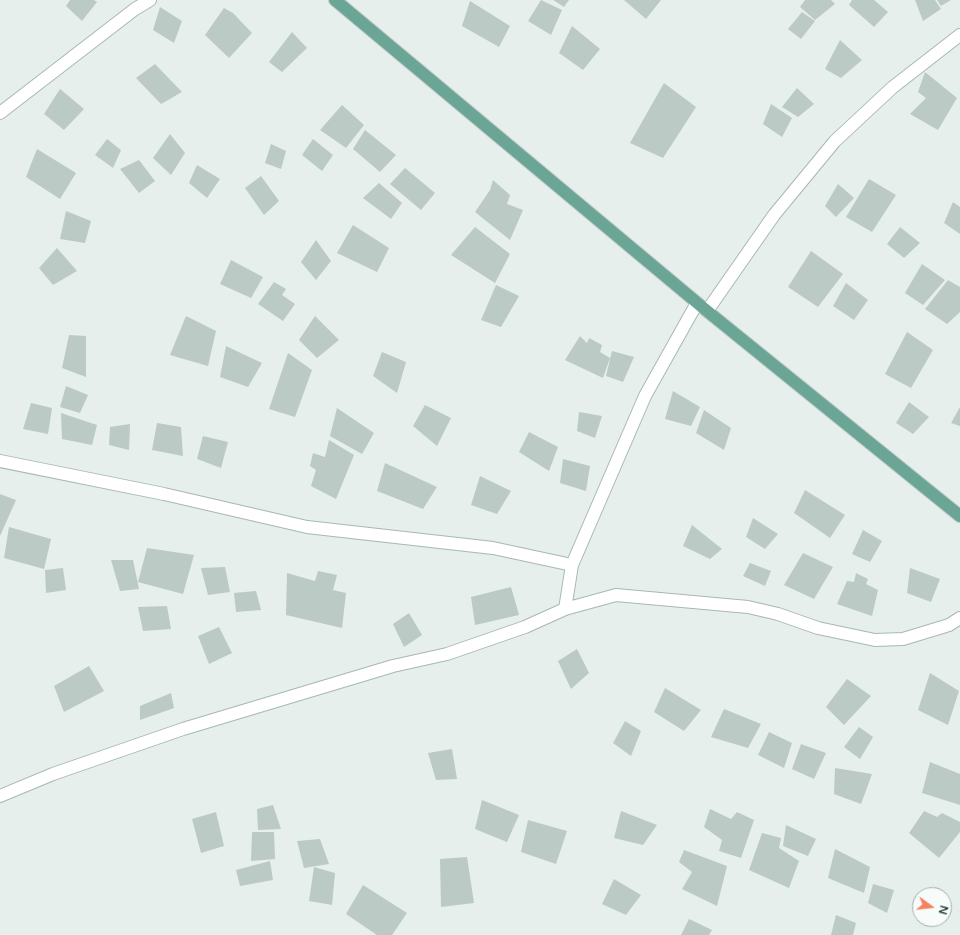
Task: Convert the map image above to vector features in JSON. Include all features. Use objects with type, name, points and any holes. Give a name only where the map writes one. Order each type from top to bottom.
[{"type":"main road","points":[[334,0],[697,303],[960,516]]},
{"type":"street","points":[[0,113],[135,9],[150,0]]},
{"type":"street","points":[[707,311],[774,215],[835,141],[893,87],[960,35]]},
{"type":"street","points":[[565,609],[572,564],[645,396],[697,303]]},
{"type":"street","points":[[0,461],[164,494],[306,527],[493,548],[572,564]]},
{"type":"street","points":[[0,796],[53,774],[183,728],[393,666],[447,654],[525,627],[565,609],[616,595],[748,607],[778,614],[818,628],[875,640],[904,639],[949,625],[960,618]]},
{"type":"building","points":[[70,0],[94,0],[97,2],[82,21],[66,6]]},
{"type":"building","points":[[541,0],[562,10],[551,35],[528,21]]},
{"type":"building","points":[[553,0],[569,0],[564,7]]},
{"type":"building","points":[[624,0],[661,0],[646,19]]},
{"type":"building","points":[[805,0],[831,0],[835,4],[815,20],[800,7]]},
{"type":"building","points":[[852,0],[874,0],[888,12],[874,27],[849,5]]},
{"type":"building","points":[[915,0],[935,0],[941,9],[923,21]]},
{"type":"building","points":[[937,0],[951,0],[941,6]]},
{"type":"building","points":[[470,1],[510,26],[499,47],[462,26]]},
{"type":"building","points":[[160,7],[182,21],[174,43],[153,30]]},
{"type":"building","points":[[224,8],[233,13],[252,33],[229,58],[205,35]]},
{"type":"building","points":[[802,12],[815,21],[801,39],[788,29]]},
{"type":"building","points":[[572,26],[600,49],[583,70],[559,53]]},
{"type":"building","points":[[292,32],[307,48],[282,72],[269,62]]},
{"type":"building","points":[[840,40],[862,60],[841,78],[825,69]]},
{"type":"building","points":[[155,64],[182,92],[161,104],[136,78]]},
{"type":"building","points":[[925,72],[957,98],[938,130],[910,114],[926,98],[918,92]]},
{"type":"building","points":[[664,83],[696,107],[663,158],[630,143]]},
{"type":"building","points":[[797,88],[814,104],[798,117],[782,107]]},
{"type":"building","points":[[60,89],[84,109],[64,130],[44,114]]},
{"type":"building","points":[[771,104],[792,118],[782,137],[763,124]]},
{"type":"building","points":[[342,105],[364,125],[346,148],[320,130]]},
{"type":"building","points":[[365,130],[396,155],[380,172],[353,149]]},
{"type":"building","points":[[170,134],[185,153],[171,175],[153,158]]},
{"type":"building","points":[[107,139],[121,150],[113,168],[95,155]]},
{"type":"building","points":[[313,139],[333,155],[322,171],[302,155]]},
{"type":"building","points":[[271,144],[286,151],[281,169],[265,163]]},
{"type":"building","points":[[37,149],[76,173],[60,199],[26,177]]},
{"type":"building","points":[[139,160],[155,181],[139,193],[120,169]]},
{"type":"building","points":[[197,165],[220,179],[207,198],[189,183]]},
{"type":"building","points":[[405,168],[435,193],[421,210],[390,184]]},
{"type":"building","points":[[261,176],[279,201],[264,215],[245,188]]},
{"type":"building","points":[[869,179],[896,195],[872,232],[846,217]]},
{"type":"building","points":[[493,180],[510,195],[507,204],[523,210],[510,240],[475,212],[490,190]]},
{"type":"building","points":[[379,183],[402,203],[391,219],[363,198]]},
{"type":"building","points":[[838,184],[854,198],[836,217],[825,206]]},
{"type":"building","points":[[953,202],[960,207],[960,234],[944,223]]},
{"type":"building","points":[[66,211],[91,221],[85,243],[60,239]]},
{"type":"building","points":[[353,225],[389,248],[377,272],[337,253]]},
{"type":"building","points":[[475,227],[510,254],[495,283],[451,255]]},
{"type":"building","points":[[900,227],[920,243],[904,258],[887,244]]},
{"type":"building","points":[[316,240],[331,261],[316,280],[301,262]]},
{"type":"building","points":[[57,248],[77,271],[53,285],[39,268]]},
{"type":"building","points":[[811,251],[843,274],[818,307],[788,287]]},
{"type":"building","points":[[231,260],[263,277],[251,298],[220,284]]},
{"type":"building","points":[[922,264],[945,280],[923,305],[905,293]]},
{"type":"building","points":[[948,280],[960,287],[960,312],[947,324],[925,309]]},
{"type":"building","points":[[274,282],[286,289],[282,295],[295,304],[283,321],[258,304]]},
{"type":"building","points":[[846,283],[868,300],[854,320],[833,306]]},
{"type":"building","points":[[496,285],[519,296],[501,327],[481,320]]},
{"type":"building","points":[[186,316],[216,331],[208,366],[170,355]]},
{"type":"building","points":[[315,316],[339,340],[317,358],[299,340]]},
{"type":"building","points":[[907,332],[933,350],[911,388],[885,374]]},
{"type":"building","points":[[69,335],[86,336],[86,377],[62,368]]},
{"type":"building","points":[[580,336],[587,343],[589,338],[602,345],[600,352],[610,358],[603,378],[565,360]]},
{"type":"building","points":[[226,346],[262,363],[248,387],[220,377]]},
{"type":"building","points":[[612,351],[634,357],[623,382],[606,376]]},
{"type":"building","points":[[382,352],[406,362],[397,393],[373,376]]},
{"type":"building","points":[[288,353],[312,370],[295,417],[269,409]]},
{"type":"building","points":[[66,386],[88,395],[80,413],[60,407]]},
{"type":"building","points":[[673,391],[700,407],[691,426],[665,419]]},
{"type":"building","points":[[909,402],[929,417],[913,434],[896,423]]},
{"type":"building","points":[[31,403],[52,408],[48,434],[23,429]]},
{"type":"building","points":[[425,405],[451,418],[437,446],[413,426]]},
{"type":"building","points":[[960,407],[960,426],[951,423]]},
{"type":"building","points":[[337,408],[374,433],[362,454],[330,436]]},
{"type":"building","points":[[704,410],[731,428],[724,450],[696,433]]},
{"type":"building","points":[[579,412],[602,416],[595,438],[577,431]]},
{"type":"building","points":[[61,413],[97,425],[92,445],[62,439]]},
{"type":"building","points":[[157,423],[181,427],[183,456],[152,450]]},
{"type":"building","points":[[130,424],[129,450],[109,445],[110,427]]},
{"type":"building","points":[[529,432],[558,447],[549,471],[519,452]]},
{"type":"building","points":[[203,436],[228,442],[221,468],[197,459]]},
{"type":"building","points":[[329,440],[354,455],[336,499],[311,486],[316,470],[310,466],[313,453],[325,457]]},
{"type":"building","points":[[563,459],[590,466],[586,491],[560,483]]},
{"type":"building","points":[[385,463],[437,487],[423,509],[377,491]]},
{"type":"building","points":[[480,476],[511,491],[497,514],[471,505]]},
{"type":"building","points":[[805,490],[845,515],[830,538],[794,513]]},
{"type":"building","points":[[0,494],[16,500],[0,536]]},
{"type":"building","points":[[753,518],[778,534],[765,549],[746,537]]},
{"type":"building","points":[[692,525],[722,549],[710,559],[683,546]]},
{"type":"building","points":[[9,527],[51,539],[44,569],[4,558]]},
{"type":"building","points":[[863,530],[882,541],[870,562],[852,554]]},
{"type":"building","points":[[147,548],[194,555],[183,594],[138,582]]},
{"type":"building","points":[[803,553],[833,567],[814,599],[784,585]]},
{"type":"building","points":[[111,560],[133,560],[139,589],[120,591]]},
{"type":"building","points":[[750,563],[771,571],[765,586],[743,576]]},
{"type":"building","points":[[225,567],[230,592],[208,595],[201,568]]},
{"type":"building","points":[[63,568],[66,590],[46,593],[45,570]]},
{"type":"building","points":[[910,568],[940,579],[931,602],[907,593]]},
{"type":"building","points":[[318,571],[337,575],[333,590],[346,593],[342,628],[286,615],[287,573],[315,581]]},
{"type":"building","points":[[856,573],[868,579],[866,584],[878,590],[872,616],[837,604],[847,581],[854,582]]},
{"type":"building","points":[[511,587],[519,615],[475,625],[471,597]]},
{"type":"building","points":[[256,591],[261,610],[236,612],[234,593]]},
{"type":"building","points":[[167,606],[171,629],[143,631],[138,607]]},
{"type":"building","points":[[409,613],[422,635],[404,647],[393,624]]},
{"type":"building","points":[[219,627],[232,653],[209,664],[198,636]]},
{"type":"building","points":[[577,649],[589,673],[571,689],[558,661]]},
{"type":"building","points":[[89,666],[104,691],[64,712],[54,686]]},
{"type":"building","points":[[930,673],[959,691],[948,725],[918,710]]},
{"type":"building","points":[[847,679],[871,696],[844,725],[826,707]]},
{"type":"building","points":[[665,688],[701,710],[684,731],[654,712]]},
{"type":"building","points":[[171,693],[174,708],[140,720],[140,706]]},
{"type":"building","points":[[724,709],[761,724],[748,748],[711,737]]},
{"type":"building","points":[[625,721],[641,731],[631,756],[613,743]]},
{"type":"building","points":[[859,727],[873,737],[860,759],[844,747]]},
{"type":"building","points":[[769,732],[792,743],[784,768],[758,755]]},
{"type":"building","points":[[801,744],[826,753],[814,779],[792,769]]},
{"type":"building","points":[[452,749],[457,779],[436,780],[428,753]]},
{"type":"building","points":[[930,762],[960,774],[960,805],[922,793]]},
{"type":"building","points":[[835,768],[872,774],[861,804],[834,794]]},
{"type":"building","points":[[482,800],[519,815],[507,842],[475,829]]},
{"type":"building","points":[[273,805],[281,829],[258,830],[257,809]]},
{"type":"building","points":[[710,809],[731,819],[737,812],[754,820],[741,858],[719,851],[722,840],[704,827]]},
{"type":"building","points":[[621,811],[657,825],[643,845],[614,838]]},
{"type":"building","points":[[924,811],[937,817],[942,813],[960,822],[960,832],[939,858],[909,833]]},
{"type":"building","points":[[216,812],[224,846],[201,853],[192,819]]},
{"type":"building","points":[[528,820],[567,831],[556,864],[521,852]]},
{"type":"building","points":[[786,825],[816,839],[808,856],[783,846]]},
{"type":"building","points":[[252,832],[274,832],[275,859],[251,861]]},
{"type":"building","points":[[762,833],[781,838],[779,848],[799,861],[789,888],[749,870]]},
{"type":"building","points":[[320,839],[329,864],[304,868],[297,841]]},
{"type":"building","points":[[835,849],[870,867],[864,893],[828,878]]},
{"type":"building","points":[[684,850],[727,866],[717,906],[682,889],[692,872],[679,862]]},
{"type":"building","points":[[467,857],[474,903],[441,907],[440,859]]},
{"type":"building","points":[[270,861],[273,880],[240,886],[236,870]]},
{"type":"building","points":[[314,867],[335,873],[332,905],[309,901]]},
{"type":"building","points":[[614,879],[641,895],[626,915],[602,904]]},
{"type":"building","points":[[873,884],[894,890],[887,913],[868,903]]},
{"type":"building","points":[[363,885],[407,913],[392,935],[377,935],[346,914]]},
{"type":"building","points":[[836,915],[856,923],[853,935],[831,935]]},
{"type":"building","points":[[689,919],[712,930],[709,935],[681,935]]}]
